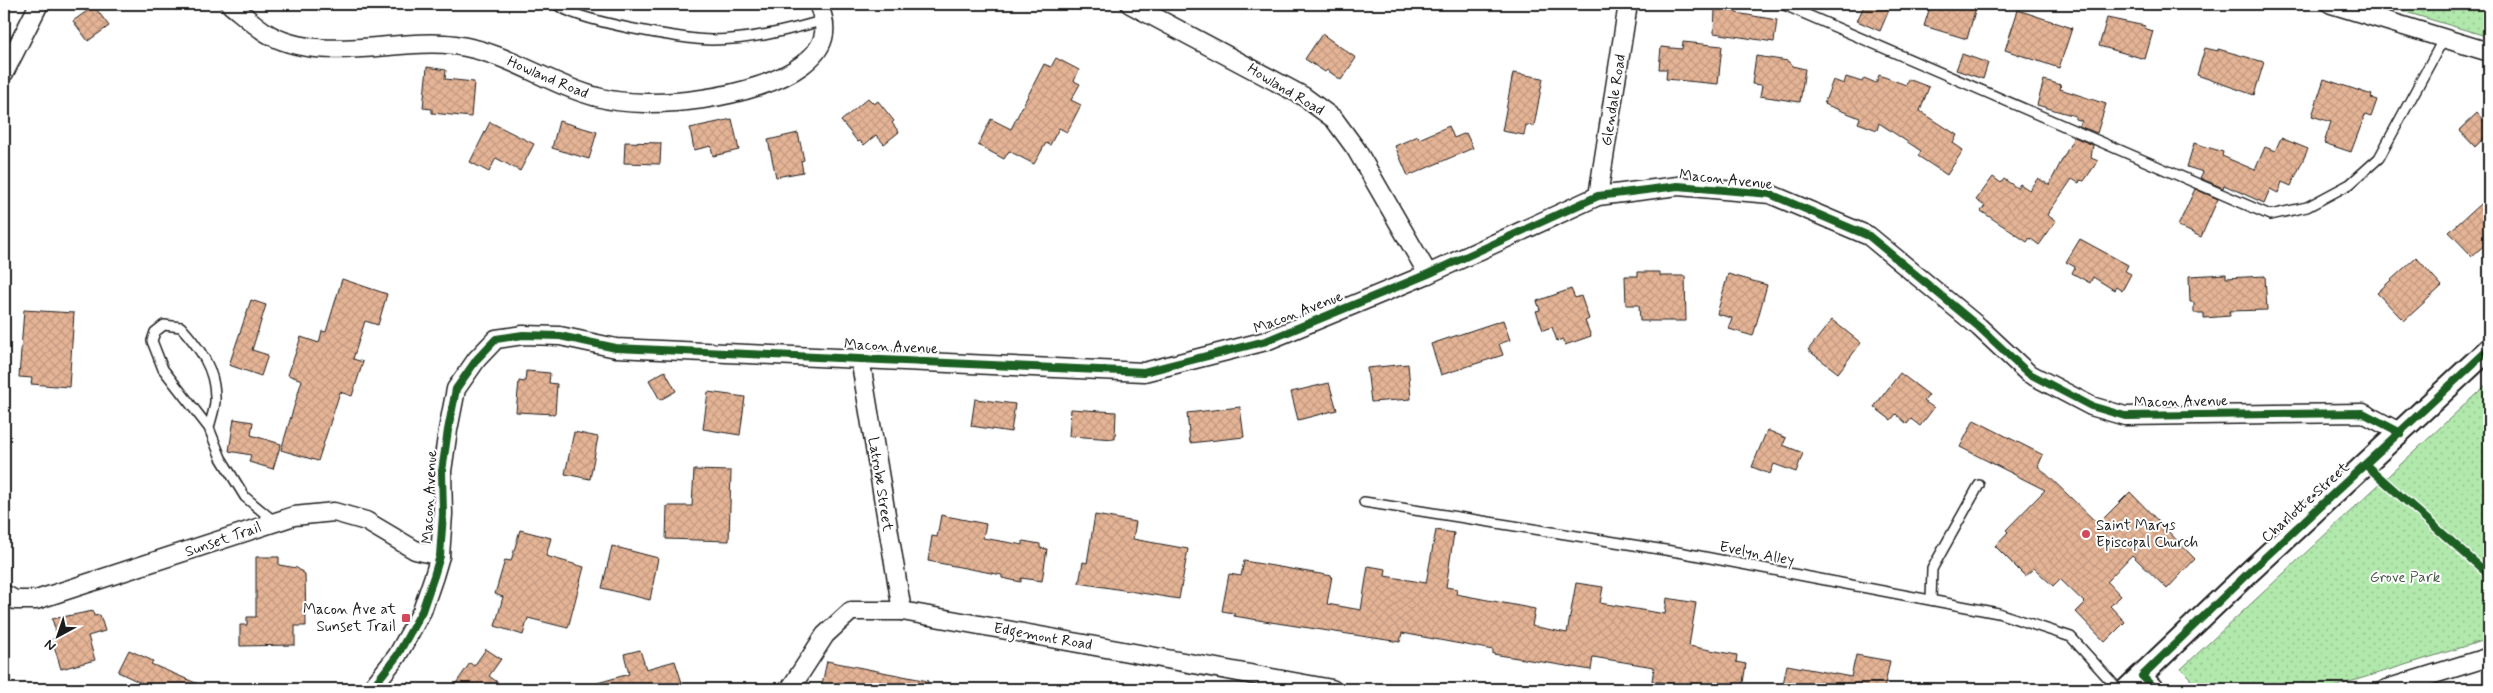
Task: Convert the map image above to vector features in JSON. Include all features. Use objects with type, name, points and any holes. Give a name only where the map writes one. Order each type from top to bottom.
[{"type":"street","points":[[4,73],[39,4]]},
{"type":"street","name":"Howland Road","points":[[230,4],[266,33],[298,45],[346,49],[454,45],[513,60],[571,88],[596,97],[624,103],[650,103],[727,95],[794,72],[818,50],[824,36],[826,20]]},
{"type":"street","points":[[818,4],[826,20]]},
{"type":"street","name":"Howland Road","points":[[1130,4],[1303,96],[1334,119],[1356,150],[1428,274]]},
{"type":"street","name":"Glendale Road","points":[[1598,196],[1628,4]]},
{"type":"street","points":[[2331,4],[2489,52]]},
{"type":"street","name":"Macon Avenue","points":[[378,687],[422,611],[440,556],[443,514],[442,471],[456,389],[477,359],[496,339],[523,335],[560,336],[616,348],[1144,372],[1266,341],[1428,274],[1598,196],[1678,186],[1770,194],[1869,236],[1979,327],[2028,373],[2091,406],[2125,416],[2363,413],[2401,433]]},
{"type":"street","name":"Charlotte Street","points":[[2141,685],[2245,576],[2401,433],[2489,349]]},
{"type":"street","name":"Latrobe Street","points":[[860,358],[902,611]]},
{"type":"street","name":"Sunset Trail","points":[[4,594],[15,600],[36,600],[294,516],[334,512],[366,521],[416,550],[440,556]]},
{"type":"street","name":"Edgemont Road","points":[[790,689],[825,634],[851,611],[902,611],[1332,689]]},
{"type":"street","points":[[2386,689],[2489,657]]},
{"type":"lane","points":[[556,4],[595,20],[712,40],[780,33],[826,20]]},
{"type":"lane","points":[[1782,4],[2270,215],[2307,208],[2350,184],[2379,158],[2444,38]]},
{"type":"lane","points":[[208,428],[216,398],[210,367],[195,343],[181,327],[164,325],[155,332],[152,341],[163,369],[208,428],[221,458],[245,497],[274,522]]},
{"type":"lane","points":[[1930,600],[1932,569],[1979,486]]},
{"type":"lane","name":"Evelyn Alley","points":[[1364,502],[1684,553],[1998,613],[2071,637],[2118,689]]},
{"type":"path","points":[[2366,465],[2489,575]]},
{"type":"green space","points":[[2379,4],[2489,4],[2489,37]]},
{"type":"green space","name":"Grove Park","points":[[2489,382],[2489,639],[2327,689],[2192,689],[2190,687],[2190,678],[2181,669]]},
{"type":"building","points":[[1865,4],[1874,4],[1889,10],[1880,31],[1857,21]]},
{"type":"building","points":[[1931,4],[1977,4],[1967,39],[1924,26]]},
{"type":"building","points":[[94,6],[109,26],[88,41],[73,21]]},
{"type":"building","points":[[1715,9],[1736,10],[1736,13],[1777,20],[1774,42],[1714,33]]},
{"type":"building","points":[[2018,10],[2072,28],[2059,68],[2005,50]]},
{"type":"building","points":[[2107,18],[2145,26],[2144,28],[2153,31],[2145,59],[2099,46]]},
{"type":"building","points":[[1322,34],[1356,58],[1341,80],[1327,70],[1325,72],[1305,59]]},
{"type":"building","points":[[1683,42],[1722,46],[1718,84],[1666,79],[1667,69],[1659,69],[1661,47],[1682,49]]},
{"type":"building","points":[[2205,48],[2218,51],[2218,49],[2264,62],[2254,95],[2197,75]]},
{"type":"building","points":[[1962,54],[1988,63],[1983,79],[1956,70]]},
{"type":"building","points":[[1756,56],[1788,61],[1792,66],[1805,69],[1800,102],[1760,96],[1762,85],[1752,84]]},
{"type":"building","points":[[1056,58],[1079,70],[1074,81],[1080,84],[1071,100],[1081,105],[1067,132],[1059,128],[1050,145],[1046,143],[1034,164],[1009,151],[1004,159],[978,145],[991,119],[1011,129],[1044,64],[1051,67]]},
{"type":"building","points":[[427,67],[446,70],[445,79],[474,82],[471,117],[432,113],[432,109],[423,108]]},
{"type":"building","points":[[1513,73],[1543,78],[1534,126],[1526,125],[1524,135],[1502,131]]},
{"type":"building","points":[[1879,75],[1906,85],[1908,79],[1929,87],[1920,111],[1957,135],[1953,143],[1963,150],[1947,175],[1918,156],[1921,151],[1879,123],[1877,130],[1858,123],[1860,118],[1824,104],[1833,80],[1844,84],[1846,77],[1862,82],[1864,78],[1876,83]]},
{"type":"building","points":[[2324,79],[2372,95],[2371,98],[2377,100],[2371,117],[2365,115],[2351,152],[2324,143],[2331,122],[2312,116]]},
{"type":"building","points":[[2044,80],[2061,85],[2060,89],[2106,104],[2097,133],[2079,126],[2082,121],[2075,119],[2075,116],[2037,105]]},
{"type":"building","points":[[868,98],[874,104],[878,101],[894,121],[892,123],[899,132],[884,144],[876,135],[864,145],[860,141],[858,142],[841,121]]},
{"type":"building","points":[[2477,113],[2489,127],[2489,133],[2475,147],[2459,130]]},
{"type":"building","points":[[732,119],[739,150],[713,156],[711,146],[694,150],[690,128]]},
{"type":"building","points":[[559,121],[597,132],[589,159],[552,148]]},
{"type":"building","points":[[490,122],[534,144],[520,171],[496,158],[489,172],[470,162]]},
{"type":"building","points":[[1449,126],[1454,138],[1466,133],[1473,148],[1408,176],[1395,146],[1418,136],[1419,139]]},
{"type":"building","points":[[798,133],[804,160],[801,161],[803,172],[776,177],[768,140]]},
{"type":"building","points":[[2074,137],[2093,145],[2091,158],[2098,161],[2084,181],[2080,180],[2079,183],[2072,179],[2047,215],[2056,221],[2039,245],[2030,238],[2027,242],[1981,211],[1985,206],[1976,200],[1993,177],[2001,183],[2004,179],[2017,188],[2020,184],[2029,190],[2038,178],[2049,185]]},
{"type":"building","points":[[2281,138],[2308,149],[2291,186],[2282,182],[2278,193],[2270,189],[2264,203],[2224,185],[2223,188],[2200,178],[2203,172],[2187,167],[2194,143],[2223,152],[2222,156],[2255,170],[2265,147],[2275,151]]},
{"type":"building","points":[[625,142],[661,143],[660,164],[624,163]]},
{"type":"building","points":[[2195,189],[2218,199],[2201,237],[2178,226]]},
{"type":"building","points":[[2489,196],[2489,241],[2472,256],[2449,232]]},
{"type":"building","points":[[2080,239],[2128,265],[2125,271],[2131,274],[2122,291],[2116,287],[2114,290],[2093,277],[2090,283],[2072,273],[2075,267],[2066,262]]},
{"type":"building","points":[[2416,257],[2442,286],[2404,321],[2377,293]]},
{"type":"building","points":[[1638,272],[1660,272],[1660,276],[1685,276],[1686,321],[1640,321],[1639,305],[1626,305],[1625,276],[1638,276]]},
{"type":"building","points":[[1728,274],[1767,285],[1753,336],[1729,329],[1732,318],[1717,314]]},
{"type":"building","points":[[2226,274],[2226,278],[2265,276],[2267,310],[2229,311],[2230,316],[2204,318],[2204,313],[2194,313],[2194,302],[2190,302],[2189,276]]},
{"type":"building","points":[[342,279],[387,294],[378,325],[365,321],[353,359],[363,362],[352,396],[340,392],[318,461],[281,450],[302,380],[288,375],[301,337],[319,343],[322,331],[326,332]]},
{"type":"building","points":[[1571,289],[1575,298],[1581,296],[1589,319],[1585,321],[1591,336],[1565,345],[1563,339],[1557,341],[1552,327],[1543,330],[1536,311],[1540,310],[1537,301]]},
{"type":"building","points":[[251,300],[266,305],[252,350],[268,355],[261,376],[229,365]]},
{"type":"building","points":[[24,310],[74,313],[69,387],[31,384],[32,378],[19,377]]},
{"type":"building","points":[[1503,320],[1510,340],[1499,344],[1503,355],[1441,375],[1431,344]]},
{"type":"building","points":[[1832,320],[1861,343],[1838,373],[1808,350]]},
{"type":"building","points":[[1408,364],[1411,399],[1371,402],[1367,368]]},
{"type":"building","points":[[526,371],[550,373],[549,383],[557,384],[555,414],[516,412],[519,381],[525,382]]},
{"type":"building","points":[[665,371],[676,391],[660,400],[649,380]]},
{"type":"building","points":[[1900,373],[1929,395],[1924,401],[1934,408],[1920,426],[1911,419],[1907,424],[1896,414],[1891,420],[1874,407]]},
{"type":"building","points":[[1329,383],[1337,410],[1298,420],[1291,392]]},
{"type":"building","points":[[708,392],[745,397],[740,435],[703,429]]},
{"type":"building","points":[[975,399],[1015,404],[1011,432],[971,426]]},
{"type":"building","points":[[1240,407],[1244,437],[1190,443],[1187,413]]},
{"type":"building","points":[[1071,409],[1116,412],[1115,439],[1069,436]]},
{"type":"building","points":[[234,419],[253,422],[251,435],[281,444],[273,469],[249,462],[251,455],[229,451]]},
{"type":"building","name":"Saint Marys Episcopal Church","points":[[1974,420],[2043,455],[2038,466],[2098,524],[2130,492],[2195,559],[2167,589],[2132,555],[2107,581],[2121,596],[2110,606],[2125,622],[2105,642],[2076,612],[2085,603],[2060,579],[2053,586],[2034,568],[2025,576],[1995,546],[2008,532],[2006,530],[2045,490],[1960,447]]},
{"type":"building","points":[[1767,430],[1786,438],[1783,445],[1803,453],[1796,472],[1774,464],[1770,474],[1752,467]]},
{"type":"building","points":[[574,432],[598,437],[590,479],[565,474]]},
{"type":"building","points":[[694,470],[731,471],[729,541],[666,539],[667,506],[692,506]]},
{"type":"building","points":[[941,515],[986,524],[983,538],[1023,545],[1023,541],[1040,544],[1040,548],[1047,549],[1042,581],[1021,578],[1021,582],[1002,578],[1002,575],[928,561],[932,536],[937,537]]},
{"type":"building","points":[[1095,515],[1136,522],[1133,539],[1188,549],[1179,599],[1079,583],[1083,562],[1087,563]]},
{"type":"building","points":[[520,530],[551,538],[546,556],[584,567],[568,628],[528,618],[523,635],[495,626],[503,597],[495,594],[505,560],[511,561]]},
{"type":"building","points":[[1436,530],[1454,533],[1446,587],[1457,589],[1456,594],[1535,609],[1532,626],[1567,633],[1576,583],[1603,587],[1600,603],[1665,614],[1667,598],[1696,603],[1689,646],[1737,655],[1736,662],[1746,664],[1742,689],[1701,689],[1652,681],[1654,667],[1593,657],[1591,670],[1493,654],[1493,650],[1402,633],[1400,642],[1234,616],[1234,613],[1222,611],[1229,574],[1241,576],[1244,561],[1332,576],[1327,604],[1361,610],[1368,566],[1386,569],[1385,576],[1426,583]]},
{"type":"building","points":[[612,546],[658,558],[650,600],[602,588]]},
{"type":"building","points":[[256,557],[279,557],[279,565],[297,568],[305,574],[306,626],[295,626],[295,645],[240,646],[240,625],[247,625],[247,617],[256,617]]},
{"type":"building","points":[[93,611],[94,616],[100,615],[105,631],[88,636],[95,660],[61,669],[52,639],[58,638],[52,619]]},
{"type":"building","points":[[486,649],[501,659],[489,676],[507,689],[452,689],[470,663],[474,666]]},
{"type":"building","points":[[129,650],[153,661],[151,664],[210,689],[154,689],[118,672]]},
{"type":"building","points":[[640,650],[646,669],[675,661],[684,689],[595,689],[594,684],[629,674],[624,654]]},
{"type":"building","points":[[1856,655],[1890,661],[1884,689],[1782,689],[1787,665],[1851,677]]},
{"type":"building","points":[[827,661],[928,681],[927,689],[821,689]]},
{"type":"cycle path","points":[[371,689],[397,656],[422,611],[440,556],[443,514],[442,471],[456,389],[477,359],[496,339],[523,335],[560,336],[616,348],[1144,372],[1266,341],[1428,274],[1598,196],[1678,186],[1770,194],[1869,236],[1979,327],[2028,373],[2091,406],[2125,416],[2363,413],[2401,433]]},
{"type":"cycle path","points":[[2155,689],[2142,676],[2245,576],[2489,349]]},
{"type":"cycle path","points":[[2366,465],[2489,575]]},
{"type":"place","name":"Saint Marys Episcopal Church","points":[[2086,534]]},
{"type":"place","name":"Macon Ave at Sunset Trail","points":[[406,618]]}]
